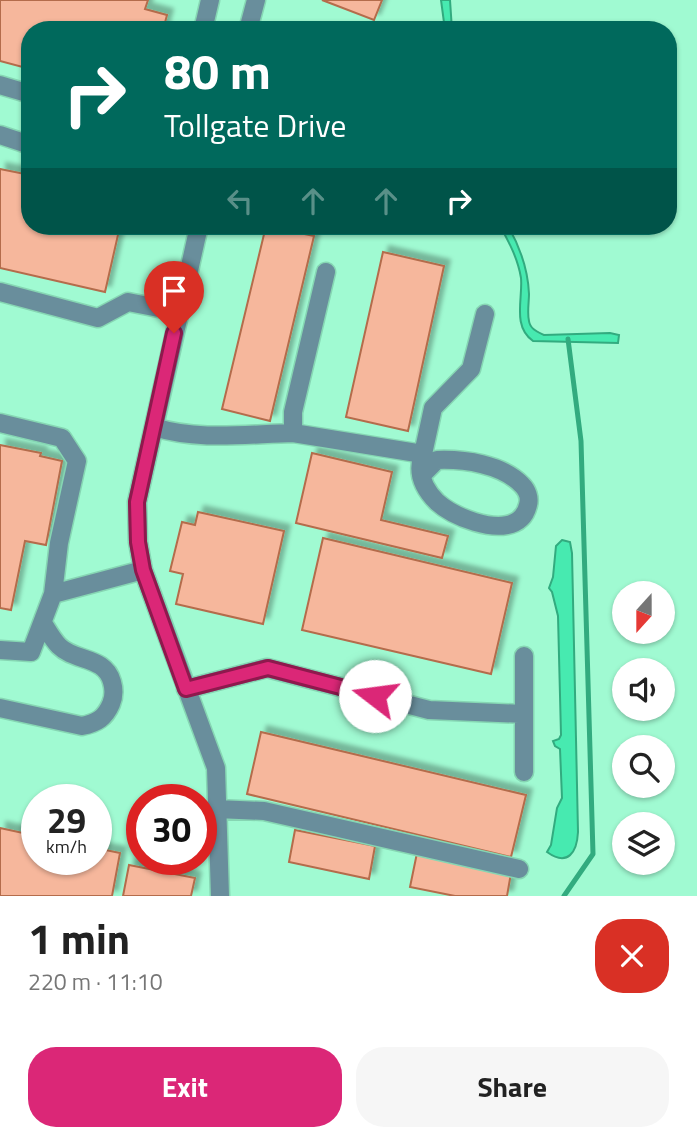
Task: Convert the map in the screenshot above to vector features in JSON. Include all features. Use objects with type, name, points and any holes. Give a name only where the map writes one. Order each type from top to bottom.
[{"type":"street","points":[[209,21],[210,0]]},
{"type":"street","points":[[250,21],[256,0]]},
{"type":"street","points":[[0,85],[21,91]]},
{"type":"street","points":[[0,135],[21,142]]},
{"type":"street","points":[[197,235],[137,502],[138,542],[143,570],[216,768],[216,784]]},
{"type":"street","points":[[293,433],[293,412],[326,272]]},
{"type":"street","points":[[0,292],[98,318],[128,302],[179,312]]},
{"type":"street","points":[[421,476],[437,460],[469,461],[488,466],[511,476],[524,487],[529,499],[524,516],[515,524],[490,526],[471,521],[442,506],[430,495],[421,476],[419,466],[433,408],[471,369],[485,314]]},
{"type":"street","points":[[0,424],[62,438],[77,461],[59,543],[53,594],[43,623],[31,652],[0,650]]},
{"type":"street","points":[[154,427],[169,432],[197,435],[293,433],[423,454]]},
{"type":"street","points":[[53,594],[143,570]]},
{"type":"street","points":[[0,708],[82,726],[95,723],[104,717],[113,701],[114,688],[109,673],[93,661],[59,647],[43,623]]},
{"type":"street","points":[[524,656],[524,772]]},
{"type":"street","points":[[186,689],[268,668],[429,710],[524,715]]},
{"type":"street","points":[[220,896],[217,808],[264,811],[519,869]]},
{"type":"shaded area","points":[[441,0],[450,0],[451,21],[444,21]]},
{"type":"shaded area","points":[[505,235],[512,235],[523,258],[529,294],[528,318],[533,328],[544,335],[610,333],[619,335],[618,343],[533,341],[523,328],[521,320],[521,278],[513,251]]},
{"type":"shaded area","points":[[562,540],[570,542],[572,553],[578,832],[576,846],[566,858],[547,852],[551,845],[557,808],[562,798],[560,749],[553,741],[561,735],[558,616],[549,588],[553,577],[556,546]]},
{"type":"building","points":[[0,0],[148,0],[145,9],[167,15],[165,21],[21,21],[21,67],[0,61]]},
{"type":"building","points":[[322,0],[382,0],[374,20]]},
{"type":"building","points":[[0,169],[21,173],[21,235],[118,235],[105,292],[0,268]]},
{"type":"building","points":[[264,235],[314,236],[270,421],[222,409]]},
{"type":"building","points":[[383,252],[444,266],[408,431],[346,417]]},
{"type":"building","points":[[0,445],[41,453],[40,456],[62,461],[46,545],[25,541],[11,610],[0,608]]},
{"type":"building","points":[[312,453],[392,472],[381,520],[448,536],[442,558],[296,523]]},
{"type":"building","points":[[198,512],[284,531],[263,624],[176,604],[183,574],[170,571],[182,522],[195,525]]},
{"type":"building","points":[[323,538],[512,583],[491,674],[302,630]]},
{"type":"building","points":[[261,732],[526,795],[511,857],[247,794]]},
{"type":"building","points":[[0,828],[21,833],[21,875],[112,875],[112,851],[120,853],[112,896],[0,896]]},
{"type":"building","points":[[295,830],[375,846],[369,879],[289,862]]},
{"type":"building","points":[[417,853],[511,873],[507,896],[455,896],[410,887]]},
{"type":"building","points":[[127,875],[180,875],[195,878],[191,896],[123,896]]},
{"type":"waterway","points":[[564,896],[593,854],[581,441],[568,339]]},
{"type":"route","points":[[174,333],[137,502],[137,522],[143,570],[186,689],[268,668],[375,696]]}]
